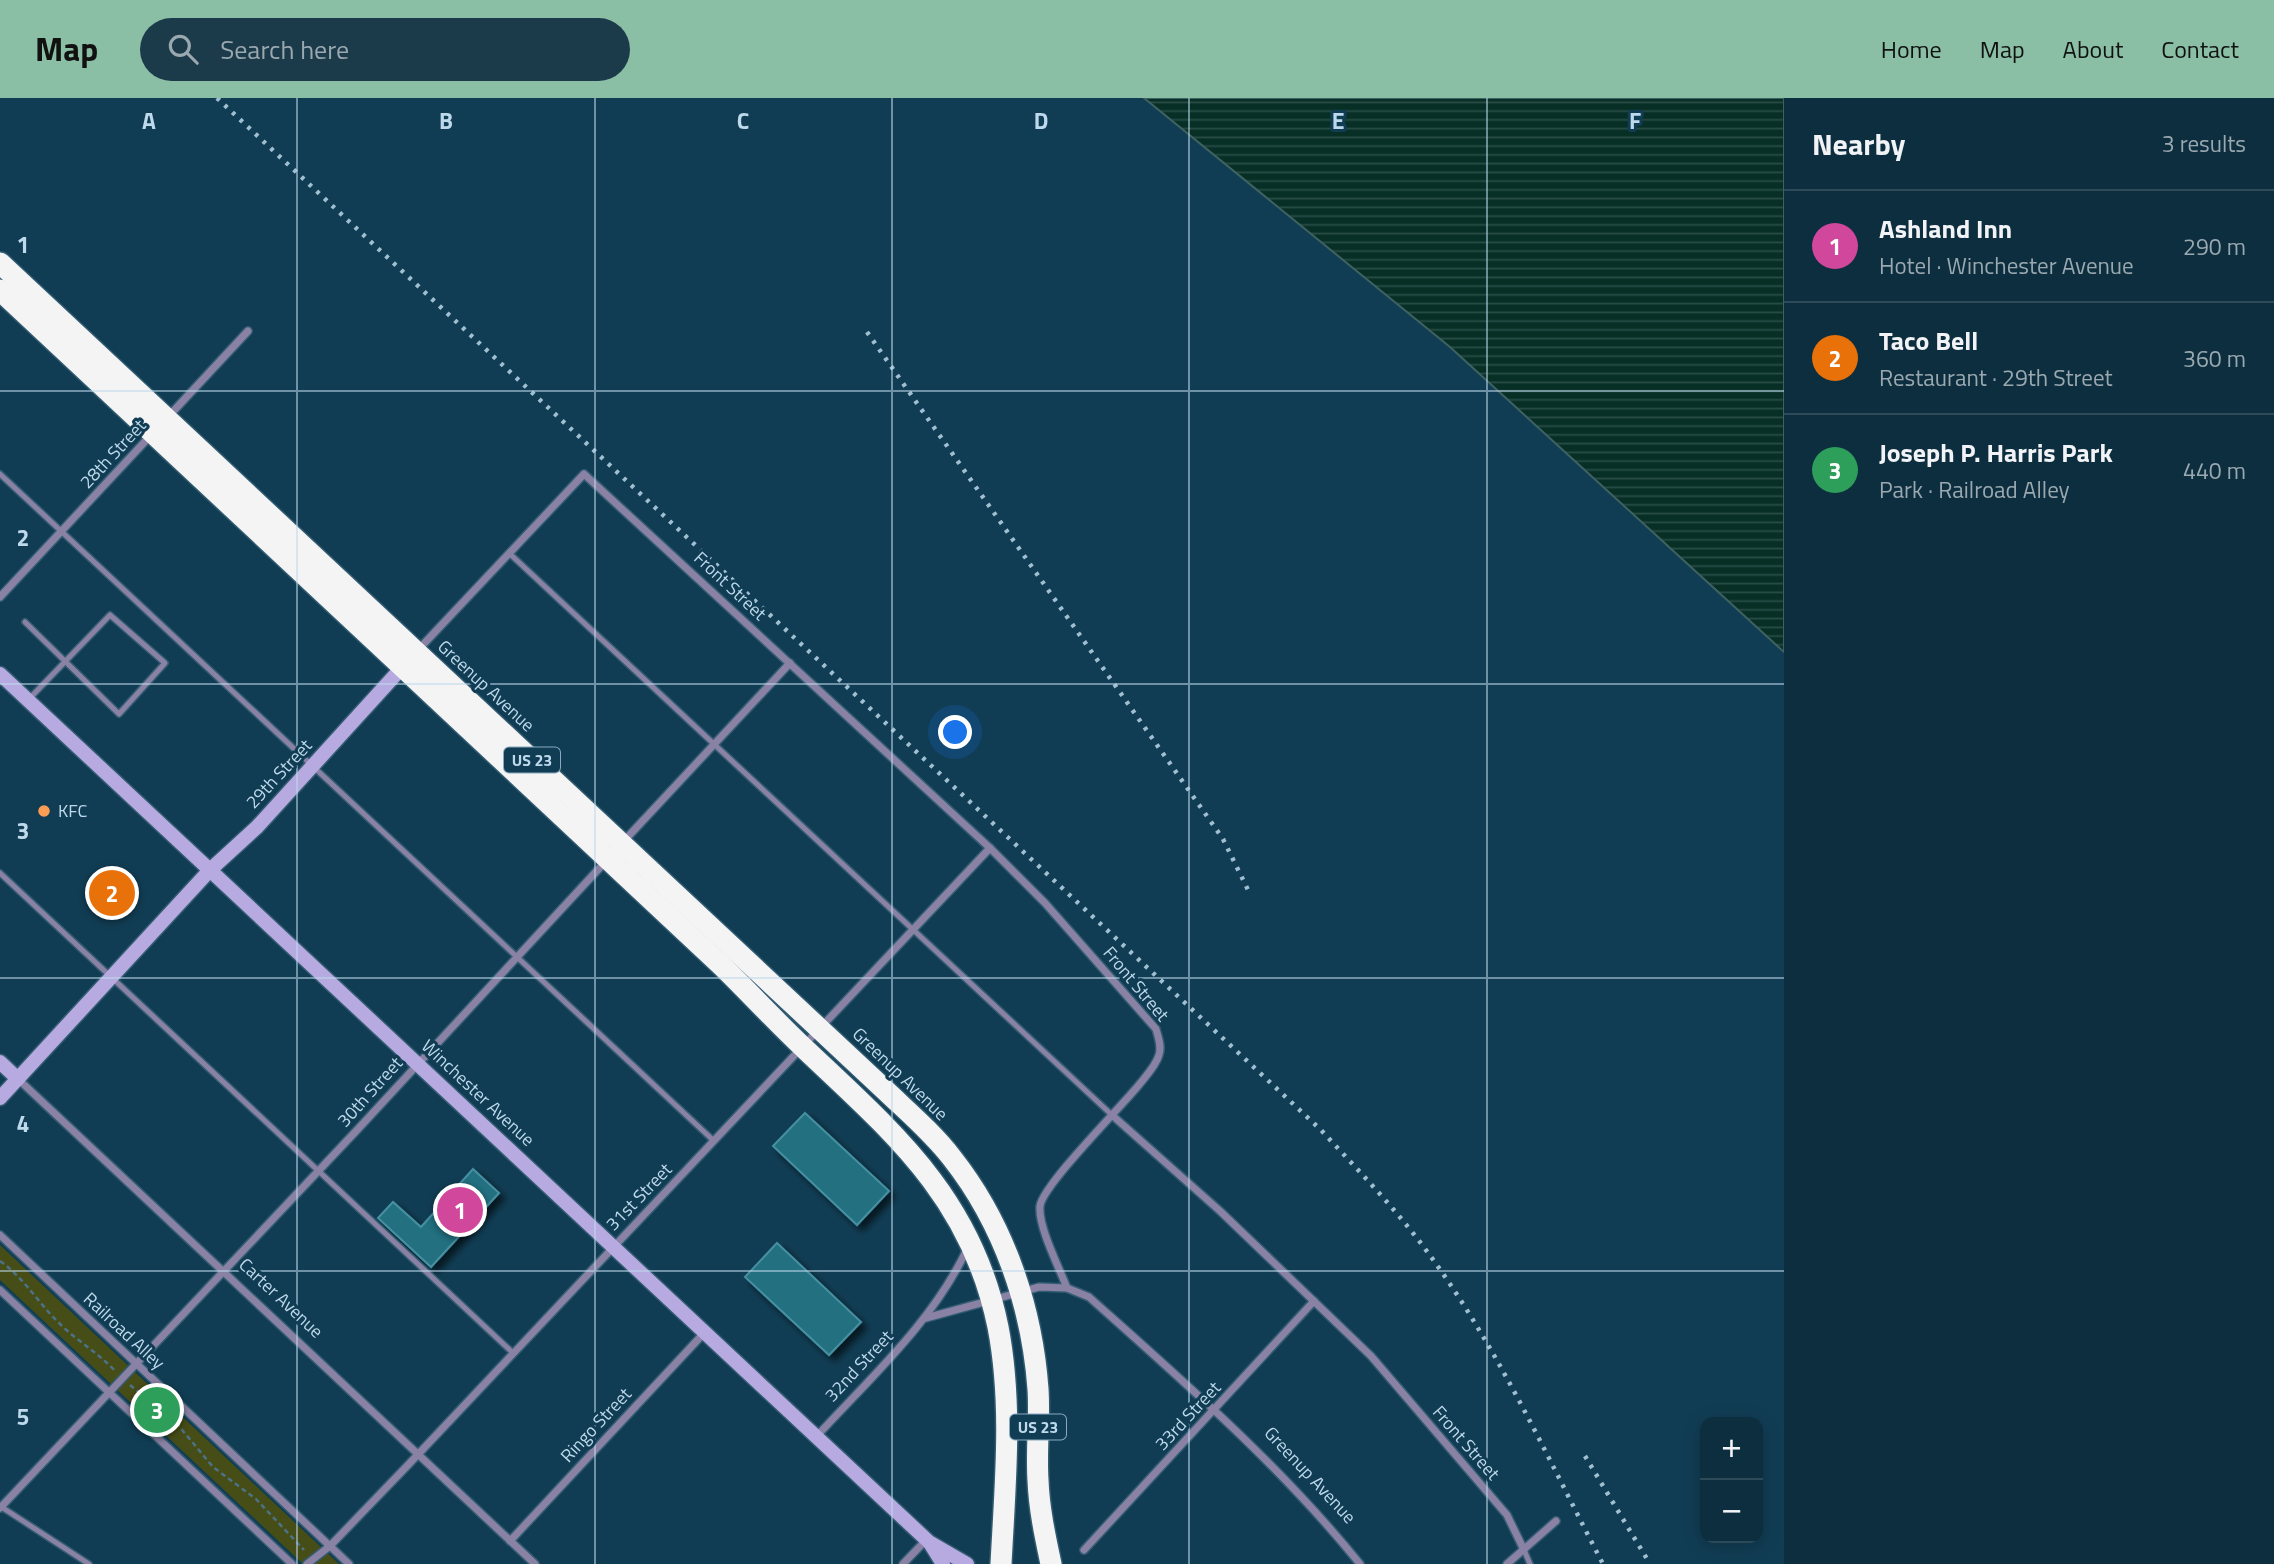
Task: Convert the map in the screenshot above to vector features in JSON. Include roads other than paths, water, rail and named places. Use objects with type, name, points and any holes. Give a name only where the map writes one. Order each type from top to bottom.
[{"type":"highway","name":"Greenup Avenue","points":[[0,263],[160,426],[615,851],[819,1029],[926,1128],[970,1182],[989,1216],[1021,1290]]},
{"type":"highway","name":"Greenup Avenue","points":[[0,290],[160,426]]},
{"type":"highway","name":"Greenup Avenue","points":[[615,851],[720,964],[917,1158],[950,1206],[970,1243],[991,1299]]},
{"type":"highway","name":"US 23","points":[[1021,1290],[1036,1364],[1040,1509],[1051,1564]]},
{"type":"highway","name":"US 23","points":[[991,1299],[1002,1356],[1006,1413],[1001,1564]]},
{"type":"main road","name":"29th Street","points":[[0,1098],[210,870],[231,852],[313,766],[410,659]]},
{"type":"main road","name":"Winchester Avenue","points":[[0,674],[816,1437],[928,1540],[967,1564]]},
{"type":"main road","name":"Carter Avenue","points":[[0,1062],[18,1079]]},
{"type":"main road","name":"Winchester Avenue","points":[[928,1540],[943,1564]]},
{"type":"street","name":"28th Street","points":[[0,597],[248,331]]},
{"type":"street","name":"29th Street","points":[[410,659],[584,474]]},
{"type":"street","name":"Front Street","points":[[584,474],[990,848],[1045,902],[1156,1029],[1160,1043],[1159,1056],[1113,1116],[1220,1211],[1371,1356],[1507,1515],[1524,1550]]},
{"type":"street","name":"30th Street","points":[[0,1507],[224,1272],[790,663]]},
{"type":"street","name":"31st Street","points":[[307,1564],[330,1546],[419,1453],[990,848]]},
{"type":"street","name":"Carter Avenue","points":[[18,1079],[535,1564]]},
{"type":"street","points":[[1067,1288],[1041,1221],[1042,1198],[1055,1179],[1113,1116]]},
{"type":"street","name":"Railroad Alley","points":[[0,1236],[349,1564]]},
{"type":"street","name":"32nd Street","points":[[816,1437],[926,1318],[954,1278],[970,1243]]},
{"type":"street","name":"Greenup Avenue","points":[[991,1299],[1047,1286],[1067,1288],[1089,1297],[1215,1410],[1297,1490],[1360,1564]]},
{"type":"street","points":[[1,1291],[292,1564]]},
{"type":"street","points":[[926,1318],[991,1299]]},
{"type":"street","name":"33rd Street","points":[[1084,1550],[1314,1301]]},
{"type":"street","name":"Ringo Street","points":[[510,1541],[705,1331]]},
{"type":"street","points":[[1507,1564],[1556,1521]]},
{"type":"street","points":[[903,1564],[928,1540]]},
{"type":"lane","points":[[0,474],[714,1141]]},
{"type":"lane","points":[[509,553],[1113,1116]]},
{"type":"lane","points":[[24,622],[65,662],[118,713],[165,663],[110,615],[65,662],[28,700]]},
{"type":"lane","points":[[0,873],[512,1352]]},
{"type":"lane","points":[[0,1507],[89,1564]]},
{"type":"lane","points":[[1524,1550],[1530,1564]]},
{"type":"railway","points":[[217,98],[1321,1130],[1399,1216],[1449,1283],[1519,1401],[1603,1564]]},
{"type":"railway","points":[[867,332],[1223,839],[1250,894]]},
{"type":"railway","points":[[1585,1456],[1650,1564]]},
{"type":"place","name":"KFC","points":[[44,811]]},
{"type":"place","name":"Taco Bell","points":[[112,893]]},
{"type":"place","name":"Ashland Inn","points":[[460,1210]]},
{"type":"place","name":"Joseph P. Harris Park","points":[[157,1410]]}]
